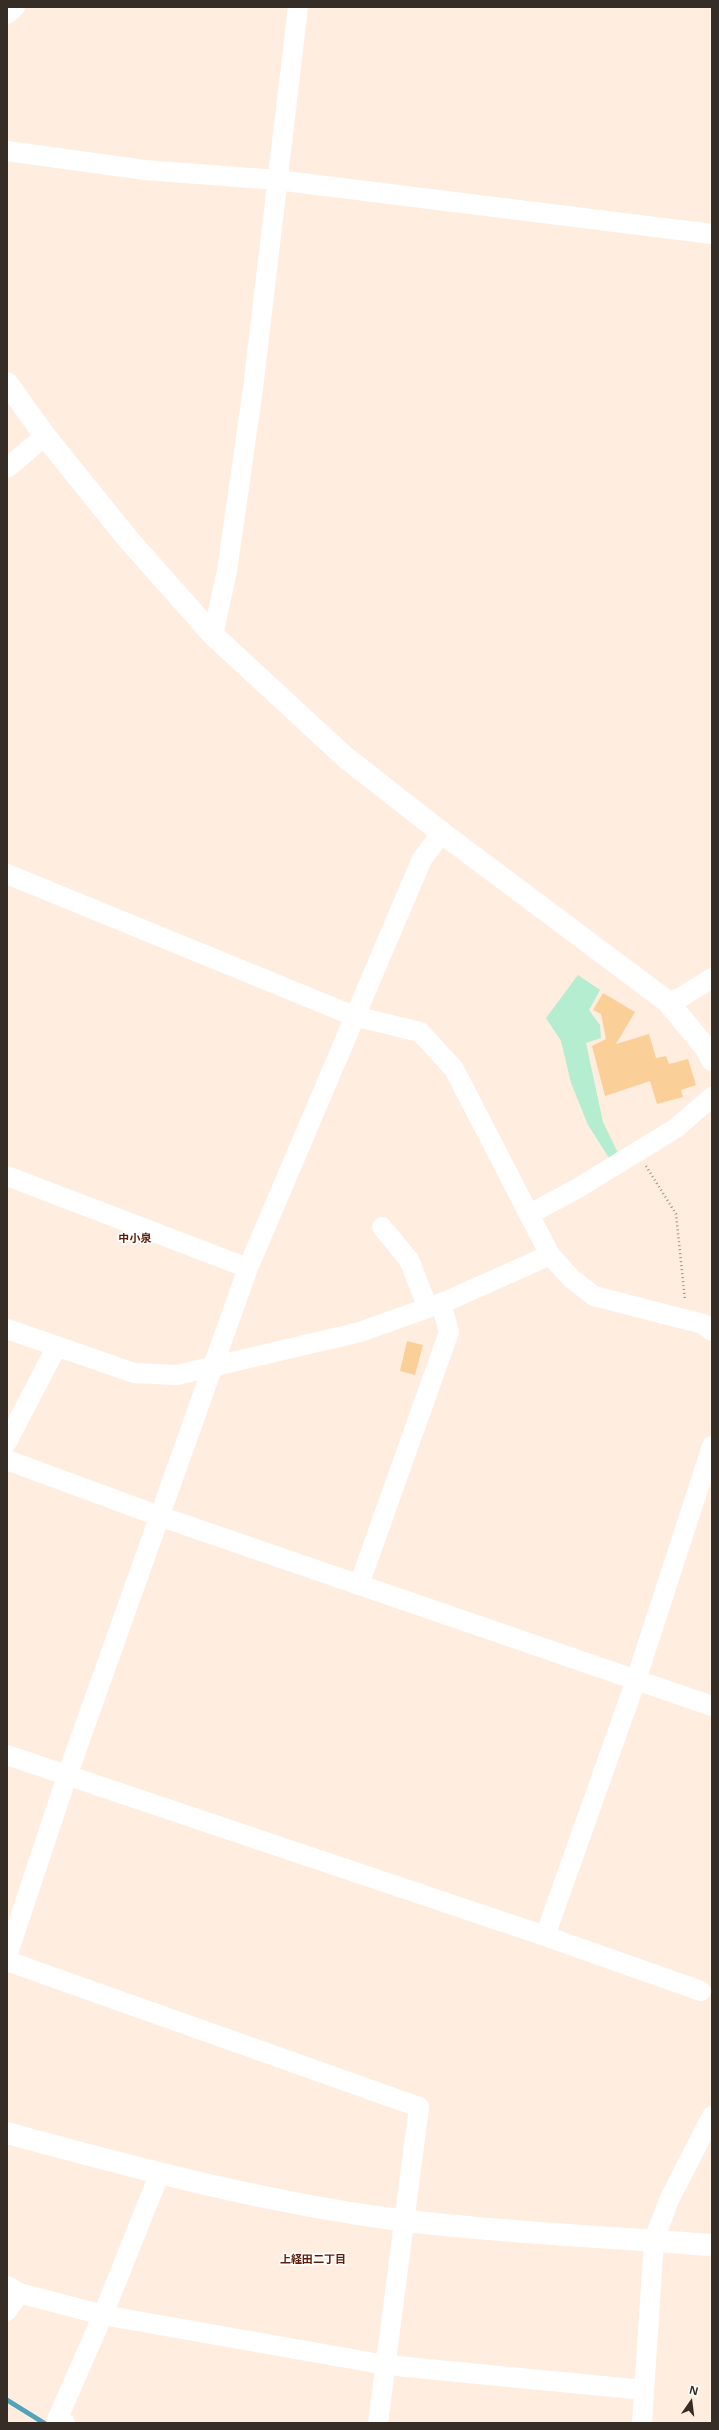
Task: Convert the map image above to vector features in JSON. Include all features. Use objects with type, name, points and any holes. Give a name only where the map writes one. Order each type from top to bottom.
[{"type":"street","points":[[7,14],[15,7]]},
{"type":"street","points":[[213,635],[227,571],[253,388],[298,7]]},
{"type":"street","points":[[7,151],[145,170],[277,180],[712,234]]},
{"type":"street","points":[[7,383],[45,436],[128,540],[213,635],[345,757],[668,1002],[705,1047],[712,1060]]},
{"type":"street","points":[[7,468],[45,436]]},
{"type":"street","points":[[7,1956],[67,1776],[248,1268],[422,859],[442,832]]},
{"type":"street","points":[[7,874],[354,1016],[420,1032],[454,1070],[550,1255],[571,1278],[594,1296],[703,1324],[712,1331]]},
{"type":"street","points":[[668,1002],[680,998],[712,978]]},
{"type":"street","points":[[530,1214],[578,1188],[676,1128],[712,1097]]},
{"type":"street","points":[[7,1176],[248,1268]]},
{"type":"street","points":[[359,1585],[449,1332],[409,1260],[382,1227]]},
{"type":"street","points":[[7,1329],[134,1373],[177,1375],[360,1332],[435,1305],[550,1255]]},
{"type":"street","points":[[7,1442],[57,1346]]},
{"type":"street","points":[[546,1936],[636,1680],[712,1446]]},
{"type":"street","points":[[7,1460],[159,1516],[712,1706]]},
{"type":"street","points":[[7,1755],[546,1936],[700,1991]]},
{"type":"street","points":[[7,1961],[419,2107],[406,2221],[378,2423]]},
{"type":"street","points":[[642,2423],[654,2240],[669,2200],[712,2116]]},
{"type":"street","points":[[7,2133],[159,2175],[275,2199],[406,2221],[576,2237],[712,2244]]},
{"type":"street","points":[[59,2422],[159,2175]]},
{"type":"street","points":[[7,2311],[13,2289],[103,2315],[386,2365],[644,2390]]},
{"type":"path","points":[[637,1152],[676,1214],[686,1320]]},
{"type":"green space","points":[[578,975],[600,990],[589,1010],[600,1025],[601,1038],[586,1043],[603,1122],[618,1153],[611,1161],[588,1125],[571,1083],[561,1041],[546,1018]]},
{"type":"building","points":[[603,993],[635,1012],[616,1044],[649,1034],[656,1058],[666,1056],[669,1064],[688,1059],[696,1085],[681,1090],[683,1097],[657,1104],[650,1081],[605,1096],[592,1046],[606,1039],[601,1014],[593,1010]]},
{"type":"building","points":[[407,1341],[423,1345],[415,1375],[400,1371]]},
{"type":"waterway","points":[[7,2400],[44,2423]]},
{"type":"district","name":"中小泉","points":[[135,1239]]},
{"type":"district","name":"上経田二丁目","points":[[313,2260]]}]
